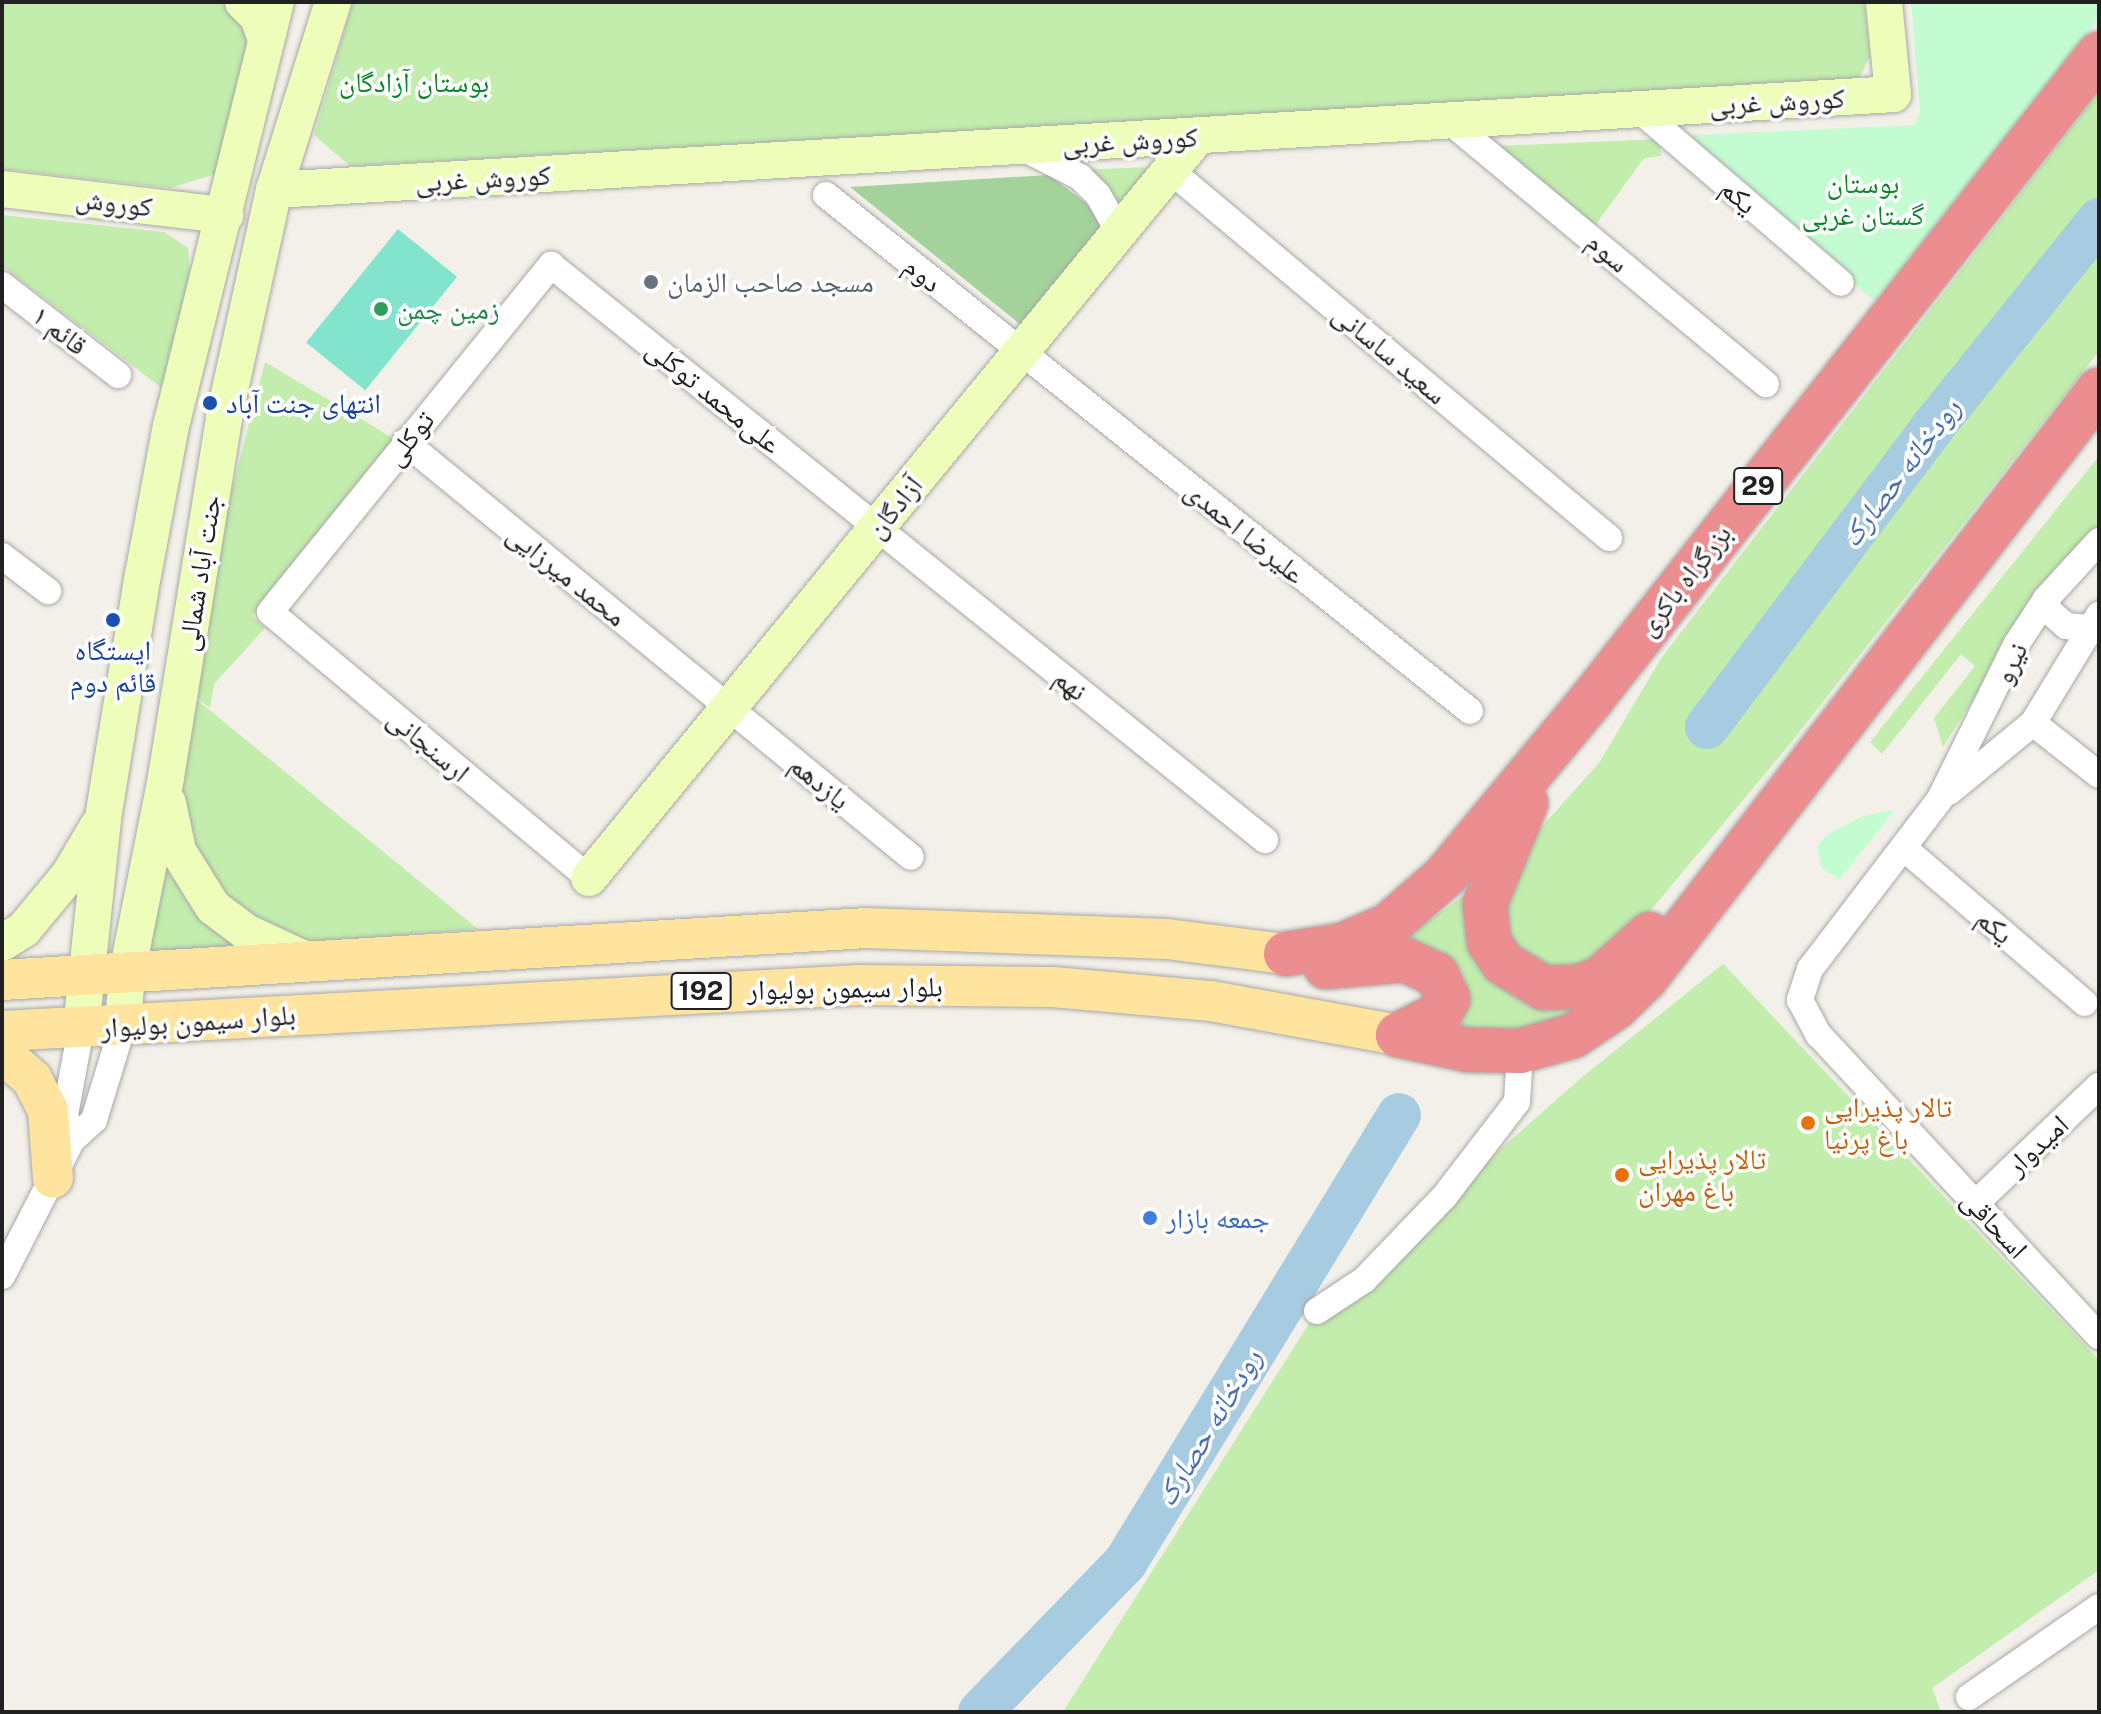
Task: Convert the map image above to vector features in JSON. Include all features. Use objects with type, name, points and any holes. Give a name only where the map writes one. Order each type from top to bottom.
[{"type":"highway","name":"بزرگراه باکری","points":[[1286,954],[1354,941],[1410,911],[1544,757],[2099,54]]},
{"type":"highway","points":[[1398,1035],[1468,1050],[1520,1051],[1573,1036],[1616,1007],[1645,979],[2099,390]]},
{"type":"highway","points":[[1544,757],[1491,885],[1483,923],[1503,963],[1544,988],[1579,987],[1600,979],[1771,814]]},
{"type":"highway","points":[[1286,954],[1345,969],[1405,960],[1437,975],[1448,999],[1440,1014],[1398,1035]]},
{"type":"main road","name":"بلوار سیمون بولیوار","points":[[2,980],[88,978],[306,960],[866,928],[1167,939],[1286,954]]},
{"type":"main road","name":"بلوار سیمون بولیوار","points":[[2,1031],[889,986],[1053,987],[1211,1001],[1398,1035]]},
{"type":"main road","points":[[2,1053],[32,1079],[48,1110],[53,1178]]},
{"type":"street","points":[[243,2],[258,17],[266,40]]},
{"type":"street","name":"جنت آباد شمالی","points":[[72,1140],[65,1115],[88,978],[103,818],[171,426],[276,2]]},
{"type":"street","name":"جنت آباد شمالی","points":[[2,1276],[72,1140],[94,1120],[123,1025],[127,973],[166,777],[224,417],[274,190],[333,2]]},
{"type":"street","name":"کوروش غربی","points":[[274,190],[1893,94],[1884,2]]},
{"type":"street","name":"یکم","points":[[1638,109],[1841,283]]},
{"type":"street","name":"سوم","points":[[1449,121],[1766,384]]},
{"type":"street","name":"آزادگان","points":[[589,878],[1198,136]]},
{"type":"street","points":[[1018,146],[1080,177],[1098,195],[1119,232]]},
{"type":"street","name":"سعید ساسانی","points":[[1170,170],[1609,538]]},
{"type":"street","name":"کوروش","points":[[2,189],[225,215]]},
{"type":"street","name":"دوم","points":[[826,195],[1021,352]]},
{"type":"street","name":"توکلی","points":[[270,612],[551,265]]},
{"type":"street","name":"علی‌محمد توکلی","points":[[551,265],[877,528]]},
{"type":"street","name":"قائم ۱","points":[[2,285],[118,375]]},
{"type":"street","name":"علیرضا احمدی","points":[[1021,352],[1470,711]]},
{"type":"street","name":"محمد میرزایی","points":[[405,442],[729,708]]},
{"type":"street","name":"نهم","points":[[877,528],[1265,840]]},
{"type":"street","name":"نیرو","points":[[1800,1000],[1810,969],[1940,799],[2016,645],[2046,599],[2099,541]]},
{"type":"street","points":[[2,556],[48,591]]},
{"type":"street","points":[[2046,599],[2056,620],[2094,622]]},
{"type":"street","name":"ارسنجانی","points":[[270,612],[589,878]]},
{"type":"street","name":"نیرو","points":[[1940,799],[2033,723],[2094,622]]},
{"type":"street","name":"یازدهم","points":[[729,708],[911,857]]},
{"type":"street","points":[[2033,723],[2099,775]]},
{"type":"street","points":[[166,777],[178,851],[213,907],[246,932],[306,960]]},
{"type":"street","points":[[2,943],[24,929],[69,875],[103,818]]},
{"type":"street","name":"یکم","points":[[1904,848],[2085,1003]]},
{"type":"street","name":"اسحاقی","points":[[1800,1000],[1819,1035],[2099,1336]]},
{"type":"street","points":[[1317,1311],[1364,1280],[1444,1197],[1517,1102],[1520,1051]]},
{"type":"street","name":"امیدوار","points":[[1976,1203],[2099,1086]]},
{"type":"street","points":[[1969,1697],[2099,1607]]},
{"type":"green space","points":[[2,2],[232,2],[254,35],[216,174],[170,188],[2,169]]},
{"type":"green space","name":"بوستان آزادگان","points":[[353,2],[1864,2],[1870,56],[1858,80],[350,166],[314,135]]},
{"type":"green space","name":"بوستان گستان غربی","points":[[1911,2],[2099,2],[2099,18],[1875,301],[1672,136],[1915,125],[1920,111]]},
{"type":"green space","points":[[2099,92],[2099,351],[1785,750],[1598,973],[1512,962],[1495,894],[1512,860],[1599,763],[1662,657]]},
{"type":"green space","points":[[1659,139],[1661,156],[1644,158],[1594,227],[1499,146]]},
{"type":"green space","points":[[1154,167],[1120,217],[1077,170]]},
{"type":"green space","points":[[1049,175],[1107,219],[1026,329],[850,187]]},
{"type":"green space","points":[[2,215],[164,232],[188,248],[190,272],[162,388],[2,266]]},
{"type":"green space","name":"زمین چمن","points":[[398,229],[457,277],[365,390],[306,342]]},
{"type":"green space","points":[[265,362],[396,440],[252,616],[265,628],[214,684],[210,708],[197,698],[225,516]]},
{"type":"green space","points":[[2099,456],[2099,526],[2057,565],[1943,747],[1934,718],[1975,666],[1961,654],[1882,754],[1870,742]]},
{"type":"green space","points":[[197,700],[478,929],[310,943],[289,939],[213,894],[179,803]]},
{"type":"green space","points":[[1895,810],[1839,880],[1821,867],[1817,846],[1827,835],[1863,816]]},
{"type":"green space","points":[[164,834],[263,948],[152,955],[151,919]]},
{"type":"green space","points":[[1469,892],[1468,919],[1592,1008],[1507,1039],[1461,1029],[1468,992],[1462,971],[1440,953],[1390,948]]},
{"type":"green space","points":[[1723,964],[2099,1360],[2099,1570],[1932,1688],[1941,1712],[1063,1712],[1317,1311],[1581,1078]]},
{"type":"waterway","name":"رودخانه حصارک","points":[[1707,727],[1932,428],[2099,220]]},
{"type":"waterway","name":"رودخانه حصارک","points":[[980,1712],[1125,1563],[1399,1115]]},
{"type":"place","name":"مسجد صاحب الزمان","points":[[651,282]]},
{"type":"place","name":"زمین چمن","points":[[381,309]]},
{"type":"place","name":"انتهای جنت آباد","points":[[210,403]]},
{"type":"place","name":"ایستگاه قائم دوم","points":[[113,620]]},
{"type":"place","name":"تالار پذیرایی باغ پرنیا","points":[[1808,1123]]},
{"type":"place","name":"تالار پذیرایی باغ مهران","points":[[1622,1175]]},
{"type":"place","name":"جمعه بازار","points":[[1150,1218]]}]
